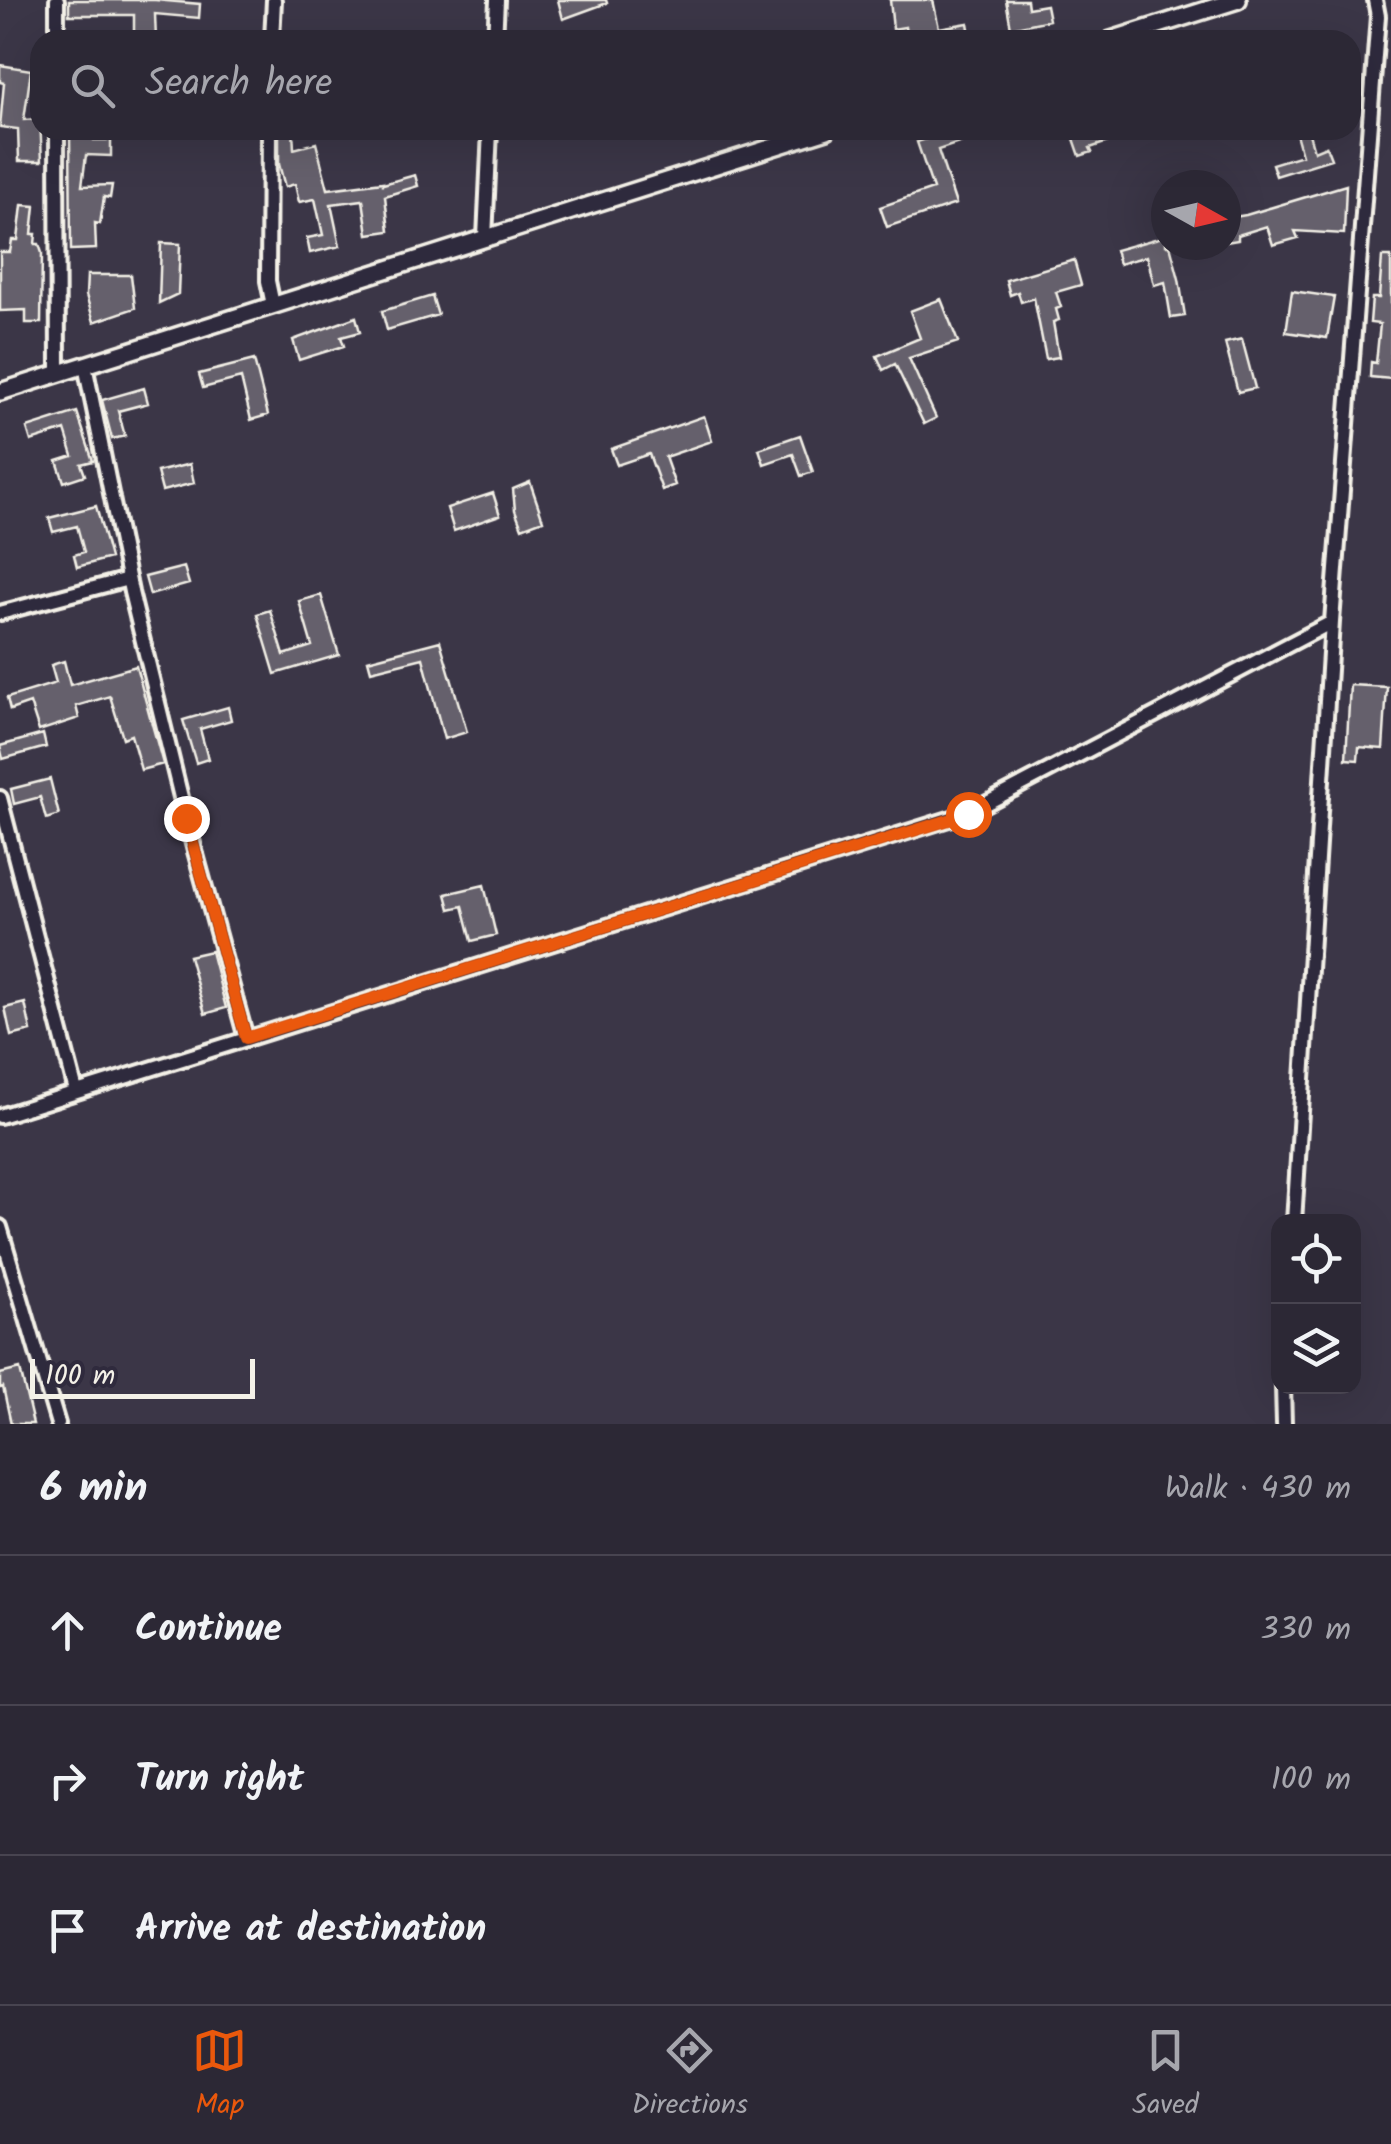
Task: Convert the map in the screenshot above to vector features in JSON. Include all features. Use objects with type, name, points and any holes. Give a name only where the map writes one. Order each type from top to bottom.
[{"type":"street","points":[[57,0],[57,30]]},
{"type":"street","points":[[272,30],[274,0]]},
{"type":"street","points":[[496,30],[497,0]]},
{"type":"street","points":[[1143,30],[1238,0]]},
{"type":"street","points":[[1295,1214],[1332,622],[1378,16],[1375,0]]},
{"type":"street","points":[[58,140],[58,373]]},
{"type":"street","points":[[269,140],[268,281],[273,305]]},
{"type":"street","points":[[485,238],[490,140]]},
{"type":"street","points":[[0,392],[795,140]]},
{"type":"street","points":[[85,365],[128,579],[186,818],[246,1038]]},
{"type":"street","points":[[0,613],[128,579]]},
{"type":"street","points":[[0,1116],[968,814],[1332,622]]},
{"type":"street","points":[[0,798],[76,1091]]},
{"type":"street","points":[[0,1227],[58,1424]]},
{"type":"street","points":[[1283,1394],[1284,1424]]},
{"type":"building","points":[[69,0],[200,4],[199,18],[155,14],[156,30],[134,30],[134,15],[69,15]]},
{"type":"building","points":[[558,0],[606,0],[607,3],[563,19]]},
{"type":"building","points":[[890,0],[933,0],[939,28],[968,23],[969,30],[905,27],[893,29]]},
{"type":"building","points":[[1006,0],[1027,0],[1028,8],[1046,5],[1049,20],[1011,28]]},
{"type":"building","points":[[0,65],[30,70],[24,120],[30,120],[30,140],[41,140],[42,161],[19,161],[18,129],[0,127],[4,83],[0,82]]},
{"type":"building","points":[[70,140],[111,140],[111,156],[86,155],[82,186],[112,185],[110,198],[104,197],[100,224],[95,223],[96,249],[71,250]]},
{"type":"building","points":[[279,140],[294,140],[294,149],[316,143],[328,189],[383,184],[415,175],[418,186],[385,196],[389,231],[368,234],[363,200],[331,204],[340,246],[310,253],[307,238],[323,235],[315,199],[299,202],[295,184],[285,187],[279,164]]},
{"type":"building","points":[[967,140],[938,150],[956,204],[887,227],[880,207],[933,189],[917,142]]},
{"type":"building","points":[[1074,140],[1114,140],[1090,148],[1092,152],[1080,156]]},
{"type":"building","points":[[1298,140],[1311,140],[1314,151],[1326,146],[1331,159],[1276,176],[1272,164],[1302,155]]},
{"type":"building","points":[[1346,185],[1344,234],[1295,231],[1298,238],[1273,245],[1267,226],[1241,234],[1241,216]]},
{"type":"building","points":[[22,205],[35,206],[32,234],[36,234],[35,244],[39,244],[42,253],[41,323],[26,323],[26,310],[0,311],[0,252],[10,252],[12,240],[18,240]]},
{"type":"building","points":[[1151,240],[1151,260],[1174,260],[1185,316],[1171,318],[1165,282],[1154,285],[1147,256],[1119,264],[1115,250]]},
{"type":"building","points":[[161,243],[180,244],[178,294],[159,303]]},
{"type":"building","points":[[1382,257],[1391,257],[1391,379],[1370,377],[1371,362],[1376,363],[1380,324],[1370,323],[1372,298],[1379,298]]},
{"type":"building","points":[[1074,260],[1081,285],[1056,292],[1061,307],[1056,309],[1059,320],[1053,322],[1059,357],[1046,359],[1034,298],[1021,302],[1018,292],[1010,295],[1006,280]]},
{"type":"building","points":[[87,275],[131,275],[135,308],[94,322],[86,295]]},
{"type":"building","points":[[1292,291],[1334,297],[1327,338],[1286,332]]},
{"type":"building","points":[[432,296],[438,315],[387,330],[382,311]]},
{"type":"building","points":[[941,299],[958,342],[909,358],[936,418],[924,424],[895,364],[883,370],[877,356],[920,338],[910,311]]},
{"type":"building","points":[[356,317],[360,332],[341,337],[344,346],[299,360],[293,340]]},
{"type":"building","points":[[1242,339],[1255,388],[1238,392],[1225,343]]},
{"type":"building","points":[[254,360],[268,415],[251,420],[241,378],[203,388],[199,374]]},
{"type":"building","points":[[144,388],[148,403],[118,411],[125,436],[112,439],[102,400]]},
{"type":"building","points":[[77,412],[93,461],[81,464],[85,475],[64,482],[57,461],[73,456],[65,430],[31,441],[27,428]]},
{"type":"building","points":[[704,416],[712,441],[665,457],[675,485],[662,490],[649,454],[617,465],[611,449]]},
{"type":"building","points":[[800,435],[813,472],[801,476],[793,454],[764,464],[759,449]]},
{"type":"building","points":[[190,464],[194,483],[162,491],[157,472]]},
{"type":"building","points":[[530,482],[543,520],[522,528],[513,489]]},
{"type":"building","points":[[493,493],[500,515],[454,531],[447,508]]},
{"type":"building","points":[[96,506],[110,558],[77,567],[74,555],[84,552],[77,526],[53,532],[49,518]]},
{"type":"building","points":[[184,567],[189,584],[150,595],[145,577]]},
{"type":"building","points":[[321,595],[339,655],[275,674],[257,614],[270,610],[284,655],[312,646],[299,601]]},
{"type":"building","points":[[440,641],[467,732],[444,739],[423,658],[371,671],[368,660]]},
{"type":"building","points":[[64,661],[70,685],[136,666],[163,764],[141,770],[131,735],[123,738],[110,696],[76,706],[79,718],[39,731],[30,703],[10,710],[7,698],[56,683],[51,665]]},
{"type":"building","points":[[1350,685],[1387,687],[1383,749],[1359,747],[1358,760],[1346,759]]},
{"type":"building","points":[[228,707],[231,720],[200,729],[208,759],[196,763],[183,720]]},
{"type":"building","points":[[43,734],[46,747],[3,759],[0,746]]},
{"type":"building","points":[[50,779],[59,815],[46,819],[40,797],[14,804],[11,789]]},
{"type":"building","points":[[484,885],[496,935],[472,941],[463,906],[450,909],[446,894]]},
{"type":"building","points":[[211,951],[226,1008],[205,1014],[189,956]]},
{"type":"building","points":[[25,1003],[31,1031],[11,1036],[5,1008]]},
{"type":"building","points":[[20,1369],[33,1424],[11,1424],[3,1387],[0,1388],[0,1374]]},
{"type":"route","points":[[186,818],[246,1038],[968,814]]}]
